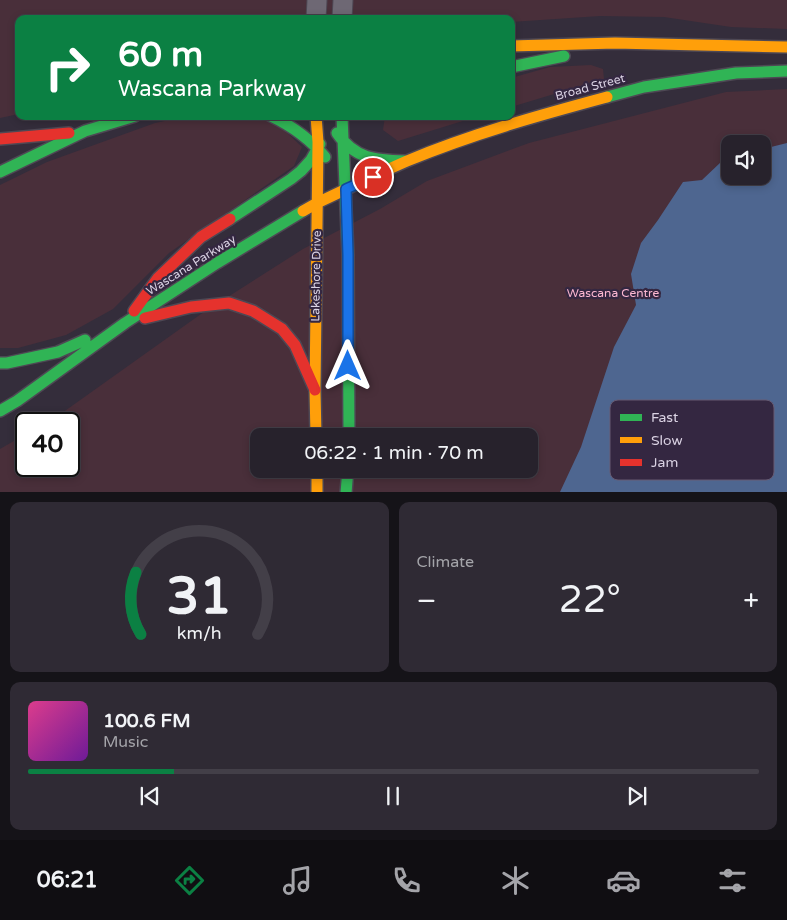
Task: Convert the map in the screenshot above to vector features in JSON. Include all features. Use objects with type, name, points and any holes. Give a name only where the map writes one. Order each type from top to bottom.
[{"type":"main road","points":[[515,66],[616,43]]},
{"type":"main road","points":[[515,46],[616,43],[787,47]]},
{"type":"main road","name":"Broad Street","points":[[408,161],[466,138],[530,118],[644,87],[736,73],[787,71]]},
{"type":"main road","points":[[0,172],[85,131],[122,120]]},
{"type":"main road","points":[[278,120],[303,135],[321,153],[336,171],[346,189]]},
{"type":"main road","name":"Lakeshore Drive","points":[[316,428],[318,203],[321,153],[317,120]]},
{"type":"main road","points":[[125,323],[158,278],[201,237],[305,169],[321,153],[331,126],[339,120]]},
{"type":"main road","points":[[343,120],[348,255],[349,428]]},
{"type":"main road","points":[[331,126],[344,144],[362,156],[384,160],[408,161]]},
{"type":"main road","points":[[0,139],[85,131]]},
{"type":"main road","name":"Wascana Parkway","points":[[0,411],[125,323],[217,263],[318,203],[408,161]]},
{"type":"main road","points":[[0,363],[58,352],[125,323],[191,306],[229,304],[253,311],[282,329],[295,345],[315,390]]},
{"type":"main road","points":[[316,478],[317,492]]},
{"type":"main road","points":[[346,492],[347,478]]},
{"type":"street","points":[[316,15],[317,0]]},
{"type":"street","points":[[342,15],[343,0]]},
{"type":"green space","points":[[0,0],[787,0],[787,29],[731,27],[664,17],[600,16],[515,22],[515,15],[15,15],[15,115],[0,118]]},
{"type":"green space","points":[[591,65],[603,69],[604,79],[515,106],[515,77],[550,67]]},
{"type":"green space","name":"Wascana Centre","points":[[787,89],[787,492],[0,492],[0,449],[15,440],[15,477],[80,477],[80,412],[63,412],[201,314],[303,249],[380,209],[427,181],[529,143],[726,92]]},
{"type":"green space","points":[[170,120],[266,120],[279,125],[302,147],[294,166],[169,253],[113,309],[66,335],[18,348],[0,348],[0,185],[47,162],[155,123]]},
{"type":"green space","points":[[384,120],[466,120],[398,141],[383,130]]},
{"type":"water","points":[[787,143],[787,492],[560,492],[581,447],[614,347],[636,305],[631,274],[641,243],[683,182],[702,180],[721,162],[721,185],[771,185],[771,147]]},
{"type":"traffic: fast","points":[[515,66],[564,56]]},
{"type":"traffic: fast","points":[[607,97],[644,87],[736,73],[787,71]]},
{"type":"traffic: fast","points":[[0,172],[85,131],[122,120]]},
{"type":"traffic: fast","points":[[278,120],[313,144],[325,157]]},
{"type":"traffic: fast","points":[[342,120],[348,255],[349,428]]},
{"type":"traffic: fast","points":[[337,133],[351,148],[366,156],[375,159],[405,161]]},
{"type":"traffic: fast","points":[[230,219],[301,171],[311,160],[320,144]]},
{"type":"traffic: fast","points":[[0,411],[17,401],[125,323],[217,263],[303,211]]},
{"type":"traffic: fast","points":[[0,363],[58,352],[85,340]]},
{"type":"traffic: fast","points":[[346,492],[347,478]]},
{"type":"traffic: slow","points":[[515,46],[615,43],[787,47]]},
{"type":"traffic: slow","points":[[303,211],[384,171],[432,151],[506,126],[607,97]]},
{"type":"traffic: slow","points":[[316,120],[318,142],[316,428]]},
{"type":"traffic: slow","points":[[317,478],[317,492]]},
{"type":"traffic: jam","points":[[0,139],[69,133]]},
{"type":"traffic: jam","points":[[134,311],[158,278],[201,237],[230,219]]},
{"type":"traffic: jam","points":[[145,318],[191,307],[229,303],[253,311],[282,329],[295,345],[315,390]]},
{"type":"route","points":[[348,366],[346,189],[373,177]]}]
